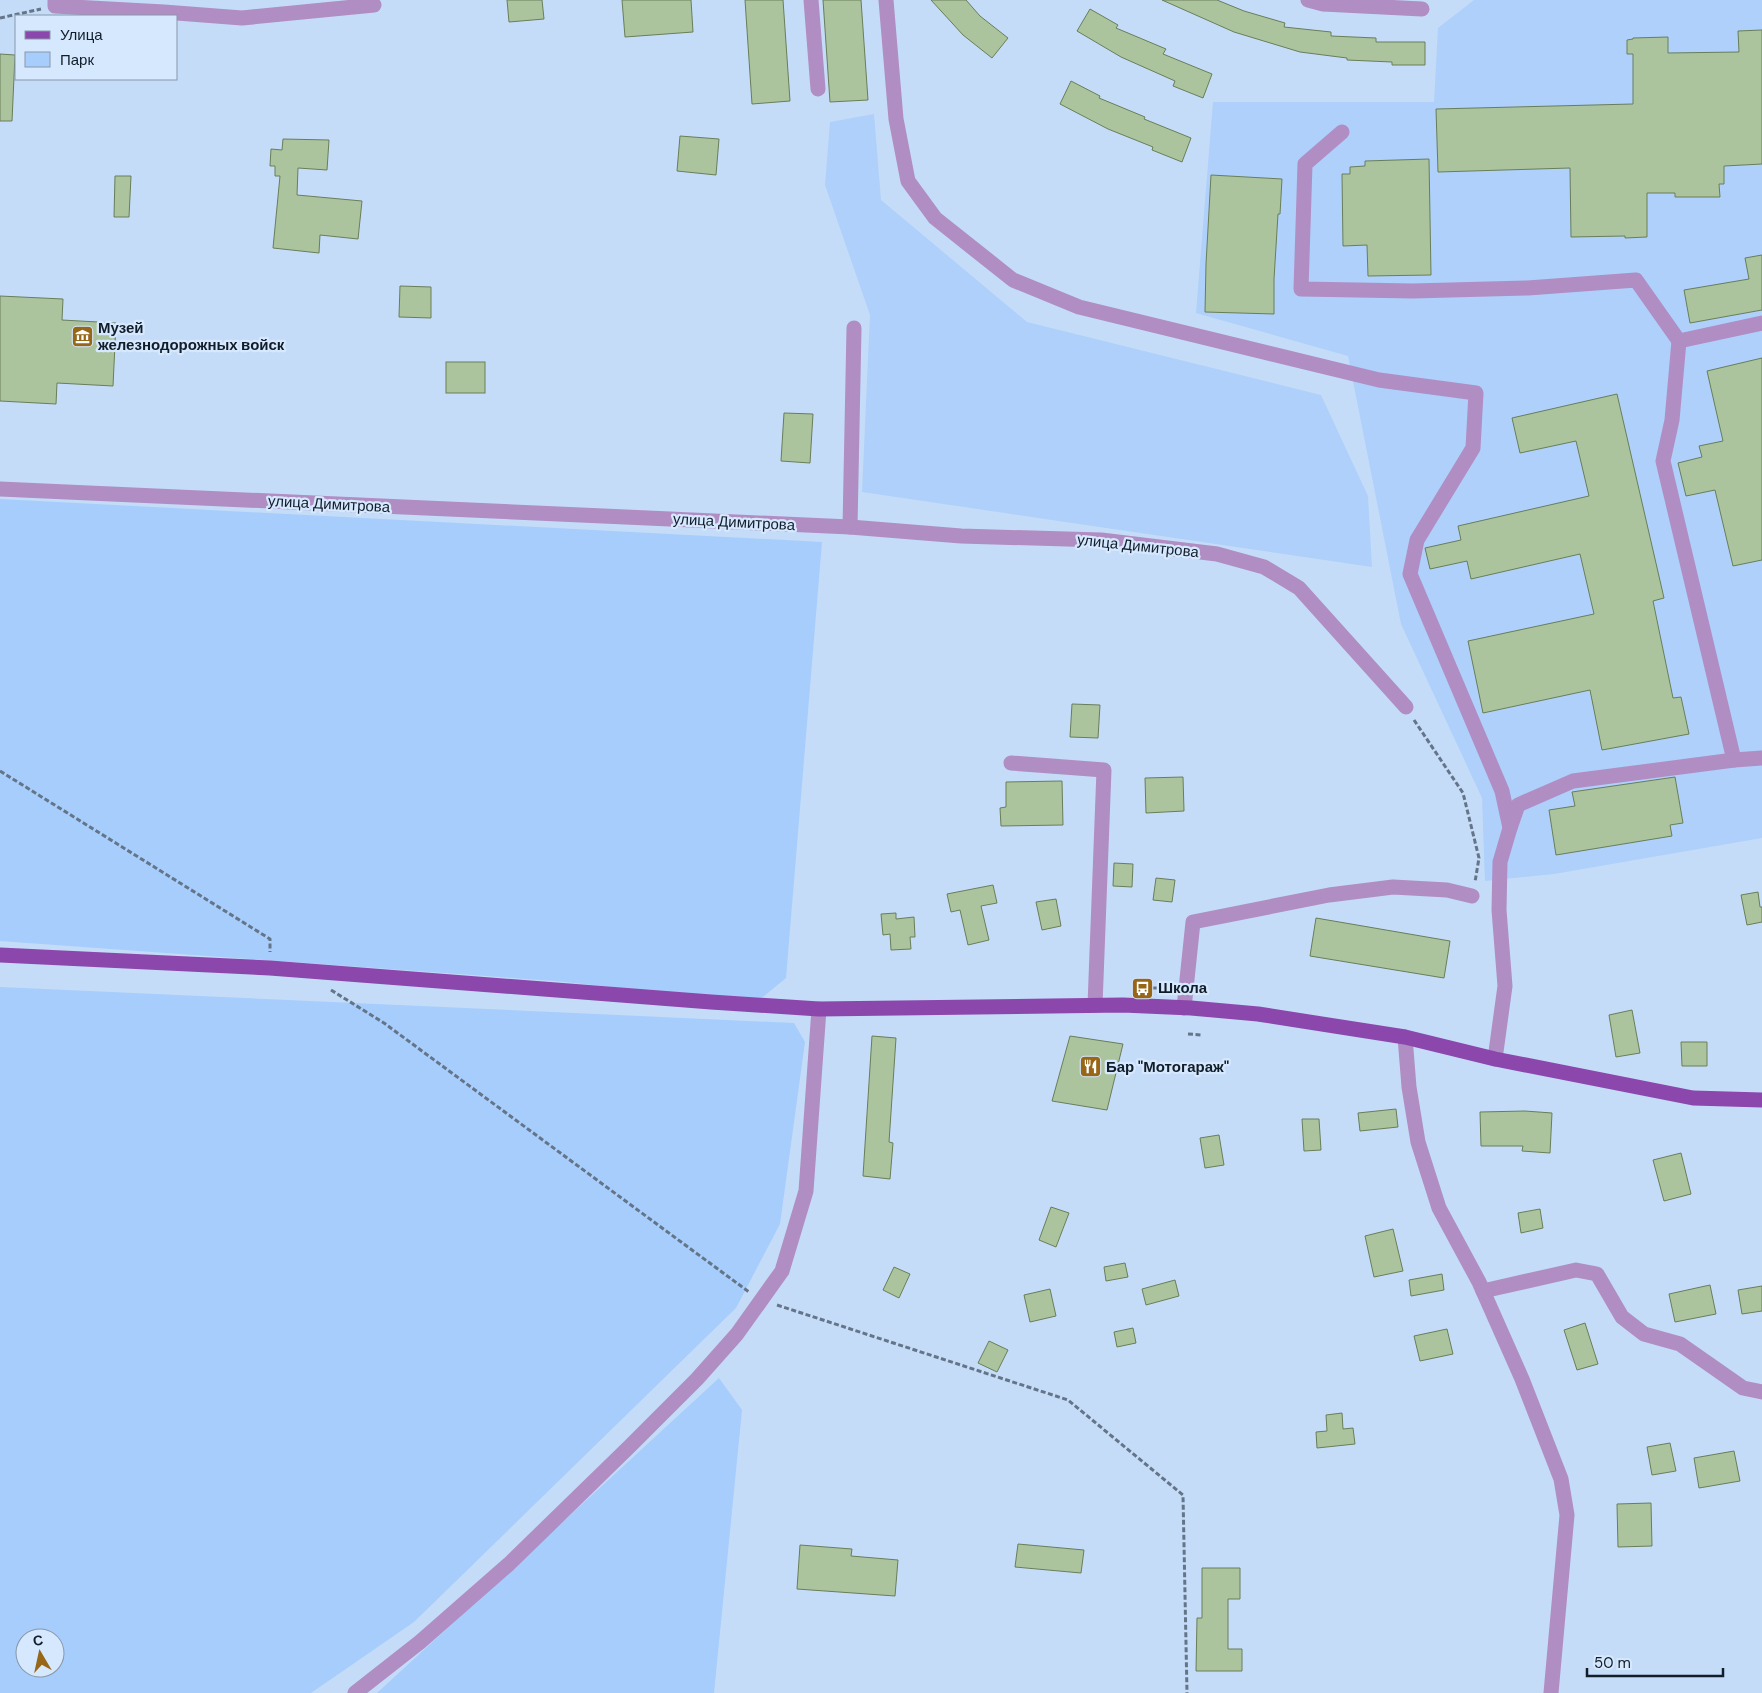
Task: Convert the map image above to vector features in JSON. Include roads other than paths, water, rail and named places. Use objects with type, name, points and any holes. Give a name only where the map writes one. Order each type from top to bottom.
[{"type":"main road","points":[[0,955],[270,968],[819,1009],[1123,1004],[1258,1014],[1405,1037],[1495,1059],[1693,1098],[1762,1100]]},
{"type":"street","points":[[811,0],[818,90]]},
{"type":"street","points":[[886,0],[896,119],[908,181],[935,218],[1013,280],[1079,306],[1370,378],[1476,393],[1473,448],[1416,540],[1410,574],[1502,791],[1510,828]]},
{"type":"street","points":[[1308,0],[1323,4],[1422,9]]},
{"type":"street","points":[[55,3],[242,18],[374,5]]},
{"type":"street","points":[[1342,132],[1305,164],[1301,289],[1413,291],[1528,288],[1636,280],[1679,342],[1672,420],[1663,461],[1734,760]]},
{"type":"street","points":[[1679,342],[1762,323]]},
{"type":"street","points":[[850,527],[854,328]]},
{"type":"street","name":"улица Димитрова","points":[[0,489],[850,527],[961,536],[1101,540],[1216,554],[1264,567],[1299,588],[1406,707]]},
{"type":"street","points":[[1495,1059],[1505,986],[1500,910],[1500,862],[1518,805],[1573,781],[1762,758]]},
{"type":"street","points":[[1011,763],[1104,770],[1096,1005]]},
{"type":"street","points":[[1184,1008],[1193,922],[1329,895],[1393,887],[1447,890],[1472,896]]},
{"type":"street","points":[[355,1693],[420,1642],[509,1564],[630,1447],[737,1334],[782,1272],[806,1191],[819,1009]]},
{"type":"street","points":[[1405,1037],[1409,1087],[1418,1142],[1439,1208],[1483,1291],[1522,1379],[1561,1479],[1567,1514],[1550,1693]]},
{"type":"street","points":[[1483,1291],[1576,1270],[1597,1274],[1622,1317],[1644,1334],[1680,1344],[1743,1388],[1762,1392]]},
{"type":"place","name":"Музей железнодорожных войск","points":[[82,337]]},
{"type":"place","name":"Школа","points":[[1142,988]]},
{"type":"place","name":"Бар \"Мотогараж\"","points":[[1090,1067]]}]
